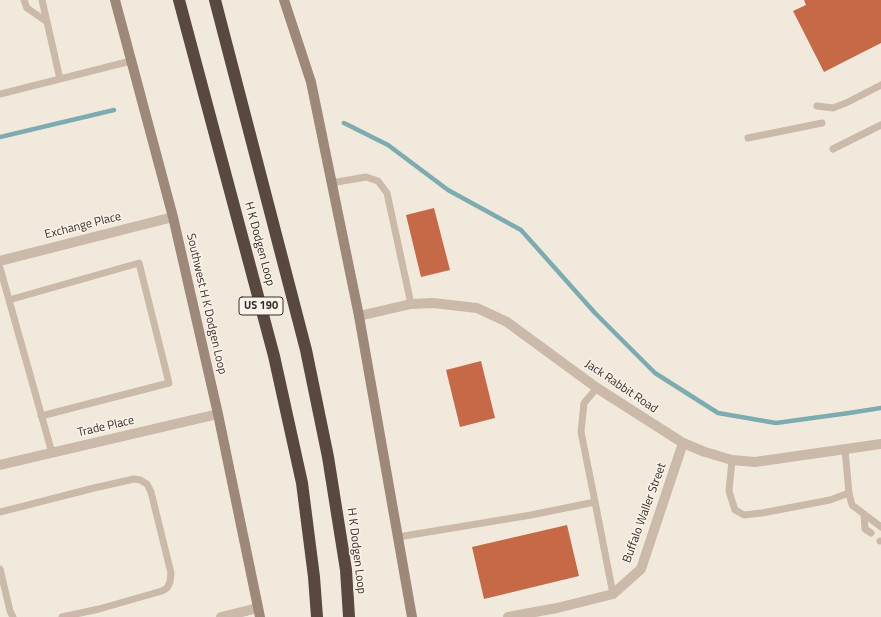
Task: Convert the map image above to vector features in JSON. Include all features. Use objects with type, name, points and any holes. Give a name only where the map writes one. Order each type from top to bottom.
[{"type":"highway","name":"H K Dodgen Loop","points":[[179,0],[274,356],[302,483],[314,577],[317,617]]},
{"type":"highway","name":"H K Dodgen Loop","points":[[215,0],[306,350],[328,457],[346,570],[349,617]]},
{"type":"main road","name":"Southwest H K Dodgen Loop","points":[[115,0],[173,217],[218,414],[259,612]]},
{"type":"main road","points":[[284,0],[311,82],[359,316],[412,617]]},
{"type":"street","name":"Exchange Place","points":[[0,261],[173,217]]},
{"type":"street","name":"Jack Rabbit Road","points":[[359,316],[411,304],[433,303],[476,308],[507,322],[597,388],[683,443],[705,452],[732,460],[755,462],[881,444]]},
{"type":"street","name":"Trade Place","points":[[0,465],[218,414]]},
{"type":"street","name":"Buffalo Waller Street","points":[[508,617],[557,608],[613,594],[641,569],[683,443]]},
{"type":"street","points":[[221,617],[259,612]]},
{"type":"lane","points":[[24,0],[27,8],[47,22]]},
{"type":"lane","points":[[42,0],[60,79]]},
{"type":"lane","points":[[0,94],[131,61]]},
{"type":"lane","points":[[817,106],[833,108],[881,85]]},
{"type":"lane","points":[[748,138],[822,122]]},
{"type":"lane","points":[[833,149],[881,125]]},
{"type":"lane","points":[[331,183],[366,178],[378,181],[387,193],[411,304]]},
{"type":"lane","points":[[9,300],[139,263],[169,383],[42,416]]},
{"type":"lane","points":[[0,268],[52,453]]},
{"type":"lane","points":[[597,388],[584,403],[581,432],[613,594]]},
{"type":"lane","points":[[845,450],[849,493],[852,505],[881,527]]},
{"type":"lane","points":[[732,460],[729,491],[735,510],[744,515],[830,500],[849,493]]},
{"type":"lane","points":[[0,512],[134,479],[140,480],[147,484],[151,492],[171,573],[170,582],[167,588],[162,591],[98,609],[62,617]]},
{"type":"lane","points":[[398,537],[531,515],[595,502]]},
{"type":"lane","points":[[864,514],[865,529],[871,533]]},
{"type":"lane","points":[[0,569],[10,611],[13,617]]},
{"type":"lane","points":[[98,609],[100,617]]},
{"type":"building","points":[[804,0],[881,0],[881,43],[824,72],[793,11],[806,5]]},
{"type":"building","points":[[434,208],[450,270],[421,277],[406,215]]},
{"type":"building","points":[[481,361],[495,418],[460,427],[446,370]]},
{"type":"building","points":[[567,525],[579,576],[484,599],[472,547]]},
{"type":"waterway","points":[[0,137],[114,110]]},
{"type":"waterway","points":[[344,123],[388,145],[448,190],[521,230],[595,313],[655,373],[718,413],[776,423],[881,408]]}]
